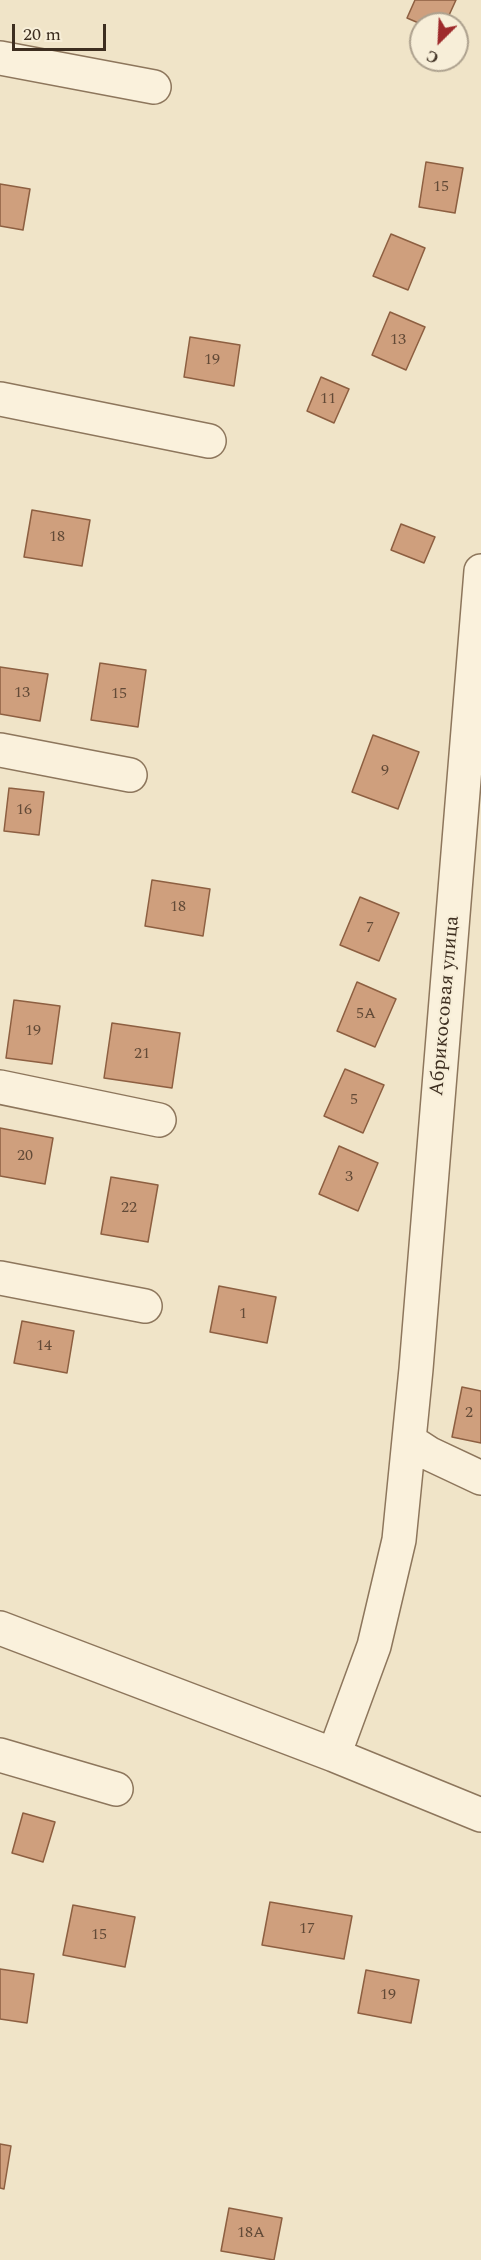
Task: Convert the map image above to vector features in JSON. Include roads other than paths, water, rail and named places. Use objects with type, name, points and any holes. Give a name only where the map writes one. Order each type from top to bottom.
[{"type":"street","points":[[0,58],[154,87]]},
{"type":"street","points":[[0,399],[209,441]]},
{"type":"street","name":"Абрикосовая улица","points":[[334,1755],[374,1646],[399,1540],[410,1441],[481,571]]},
{"type":"street","points":[[0,750],[130,775]]},
{"type":"street","points":[[0,1087],[159,1120]]},
{"type":"street","points":[[0,1278],[145,1306]]},
{"type":"street","points":[[410,1441],[430,1454],[481,1478]]},
{"type":"street","points":[[0,1628],[334,1755],[481,1815]]},
{"type":"street","points":[[0,1755],[116,1789]]}]
